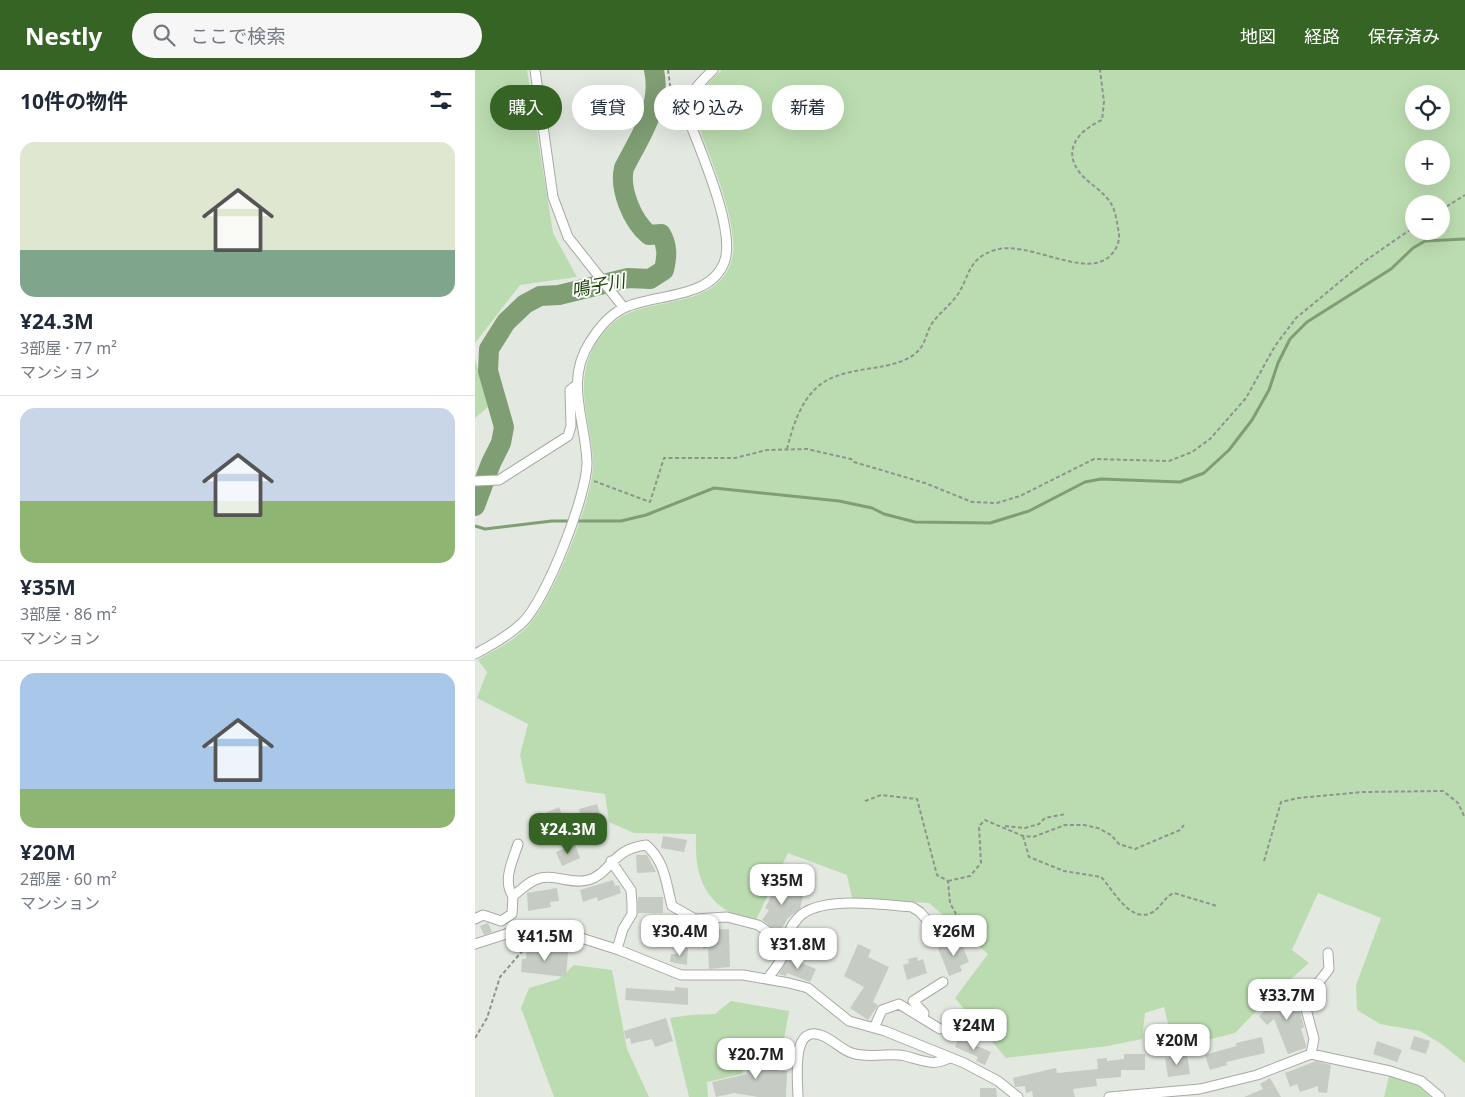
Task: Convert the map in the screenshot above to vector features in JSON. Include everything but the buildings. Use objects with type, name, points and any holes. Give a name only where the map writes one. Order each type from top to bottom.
[{"type":"street","points":[[535,70],[553,197],[569,237],[624,308]]},
{"type":"street","points":[[697,85],[713,70]]},
{"type":"street","points":[[475,654],[501,639],[524,622],[540,597],[563,545],[585,477],[585,438],[575,386],[579,366],[588,344],[603,323],[624,308],[692,291],[708,282],[719,271],[725,260],[728,242],[724,221],[692,130]]},
{"type":"street","points":[[475,481],[499,480],[568,436],[571,426],[570,390],[575,386]]},
{"type":"street","points":[[475,919],[483,915],[501,921],[507,919],[512,914],[513,896],[509,891],[508,877],[517,844]]},
{"type":"street","points":[[513,896],[533,880],[545,877],[576,881],[588,880],[601,874],[611,861],[629,848],[645,845],[655,853],[662,867],[672,906],[695,919],[727,917],[758,925],[770,933],[783,950]]},
{"type":"street","points":[[611,861],[631,890],[633,904],[632,914],[623,929],[617,949]]},
{"type":"street","points":[[768,978],[781,959],[785,940],[799,916],[810,909],[849,903],[912,907],[920,912],[931,925]]},
{"type":"street","points":[[475,944],[519,931],[551,931],[617,949],[681,975],[768,978],[807,988],[841,1016],[901,1036],[982,1071],[1018,1097]]},
{"type":"street","points":[[1311,1054],[1314,1039],[1305,1005],[1308,996],[1329,969],[1328,953]]},
{"type":"street","points":[[923,1018],[924,1013],[913,1001],[943,982]]},
{"type":"street","points":[[874,1028],[881,1010],[899,1004],[940,1029]]},
{"type":"street","points":[[798,1097],[798,1050],[803,1039],[809,1035],[821,1034],[850,1053],[862,1056],[897,1055],[932,1063],[940,1063],[949,1058]]},
{"type":"street","points":[[1109,1097],[1200,1088],[1257,1075],[1311,1054],[1390,1071],[1421,1081],[1440,1097]]},
{"type":"path","points":[[668,70],[670,85]]},
{"type":"path","points":[[787,449],[800,409],[823,382],[837,376],[902,361],[917,352],[937,317],[956,297],[969,266],[990,252],[996,249],[1025,250],[1070,261],[1093,263],[1103,261],[1114,254],[1119,238],[1111,202],[1079,172],[1075,164],[1073,150],[1077,136],[1088,126],[1102,120],[1104,102],[1101,70]]},
{"type":"path","points":[[1450,204],[1465,195]]},
{"type":"path","points":[[585,477],[651,502],[664,458],[735,458],[767,450],[807,449],[851,459],[854,462],[925,483],[972,502],[997,503],[1020,496],[1094,459],[1169,461],[1192,452],[1210,439],[1246,398],[1269,361],[1275,346],[1296,318],[1365,261],[1405,233]]},
{"type":"path","points":[[1265,860],[1281,802],[1298,798],[1363,792],[1443,791],[1457,803],[1465,818]]},
{"type":"path","points":[[865,801],[881,795],[917,799],[937,874],[948,881],[970,876],[981,863],[979,826],[985,820],[1023,836],[1033,837],[1065,824],[1084,825],[1098,828],[1111,835],[1119,844],[1135,849],[1180,830],[1184,825]]},
{"type":"path","points":[[999,825],[1025,828],[1039,824],[1045,818],[1066,814]]},
{"type":"path","points":[[1023,836],[1029,858],[1065,871],[1101,877],[1124,905],[1142,915],[1151,913],[1167,896],[1174,893],[1217,906]]},
{"type":"path","points":[[948,881],[950,903],[956,914],[965,918],[978,918]]},
{"type":"path","points":[[475,1038],[487,1018],[500,978],[524,949],[519,931]]},
{"type":"green space","points":[[475,70],[527,70],[529,85],[490,85],[490,130],[537,130],[553,233],[577,277],[520,285],[475,343]]},
{"type":"green space","points":[[722,70],[1465,70],[1465,1063],[1440,1043],[1420,1031],[1380,1024],[1357,1010],[1356,985],[1381,918],[1318,893],[1292,950],[1309,963],[1264,1003],[1235,1033],[1191,1044],[1173,1044],[1164,1007],[1145,1013],[1142,1039],[1108,1046],[1006,1058],[955,998],[988,954],[929,903],[852,898],[847,875],[788,853],[755,922],[729,912],[709,895],[700,876],[696,856],[696,834],[634,833],[609,822],[605,794],[526,783],[520,755],[528,724],[477,698],[487,672],[478,660],[504,645],[528,626],[548,595],[570,548],[587,500],[591,479],[592,448],[585,405],[584,377],[587,363],[596,343],[612,324],[627,314],[686,299],[713,287],[723,277],[731,263],[733,248],[732,230],[728,210],[700,130],[762,130],[762,85],[707,85]]},
{"type":"green space","points":[[475,358],[488,407],[475,418]]},
{"type":"green space","points":[[574,965],[612,970],[627,1049],[649,1097],[554,1097],[521,1008],[529,988],[559,979]]},
{"type":"green space","points":[[731,1001],[789,1011],[781,1057],[747,1050],[742,1074],[707,1082],[708,1097],[689,1097],[670,1018],[715,1014]]},
{"type":"green space","points":[[1389,1076],[1418,1086],[1431,1097],[1384,1097]]},
{"type":"waterway","name":"鳴子川","points":[[475,506],[491,463],[501,443],[504,427],[488,371],[489,349],[506,322],[525,304],[540,296],[559,295],[628,278],[650,279],[664,270],[666,252],[663,238],[661,234],[649,235],[637,222],[628,204],[623,185],[624,168],[643,133],[652,109],[656,84],[654,70]]},
{"type":"waterway","points":[[475,526],[485,529],[552,521],[621,521],[646,515],[714,488],[839,501],[872,508],[884,514],[915,522],[990,523],[1029,511],[1085,482],[1101,479],[1180,482],[1204,473],[1229,450],[1252,420],[1269,390],[1278,363],[1290,339],[1307,322],[1391,269],[1413,248],[1425,241],[1465,239]]}]
